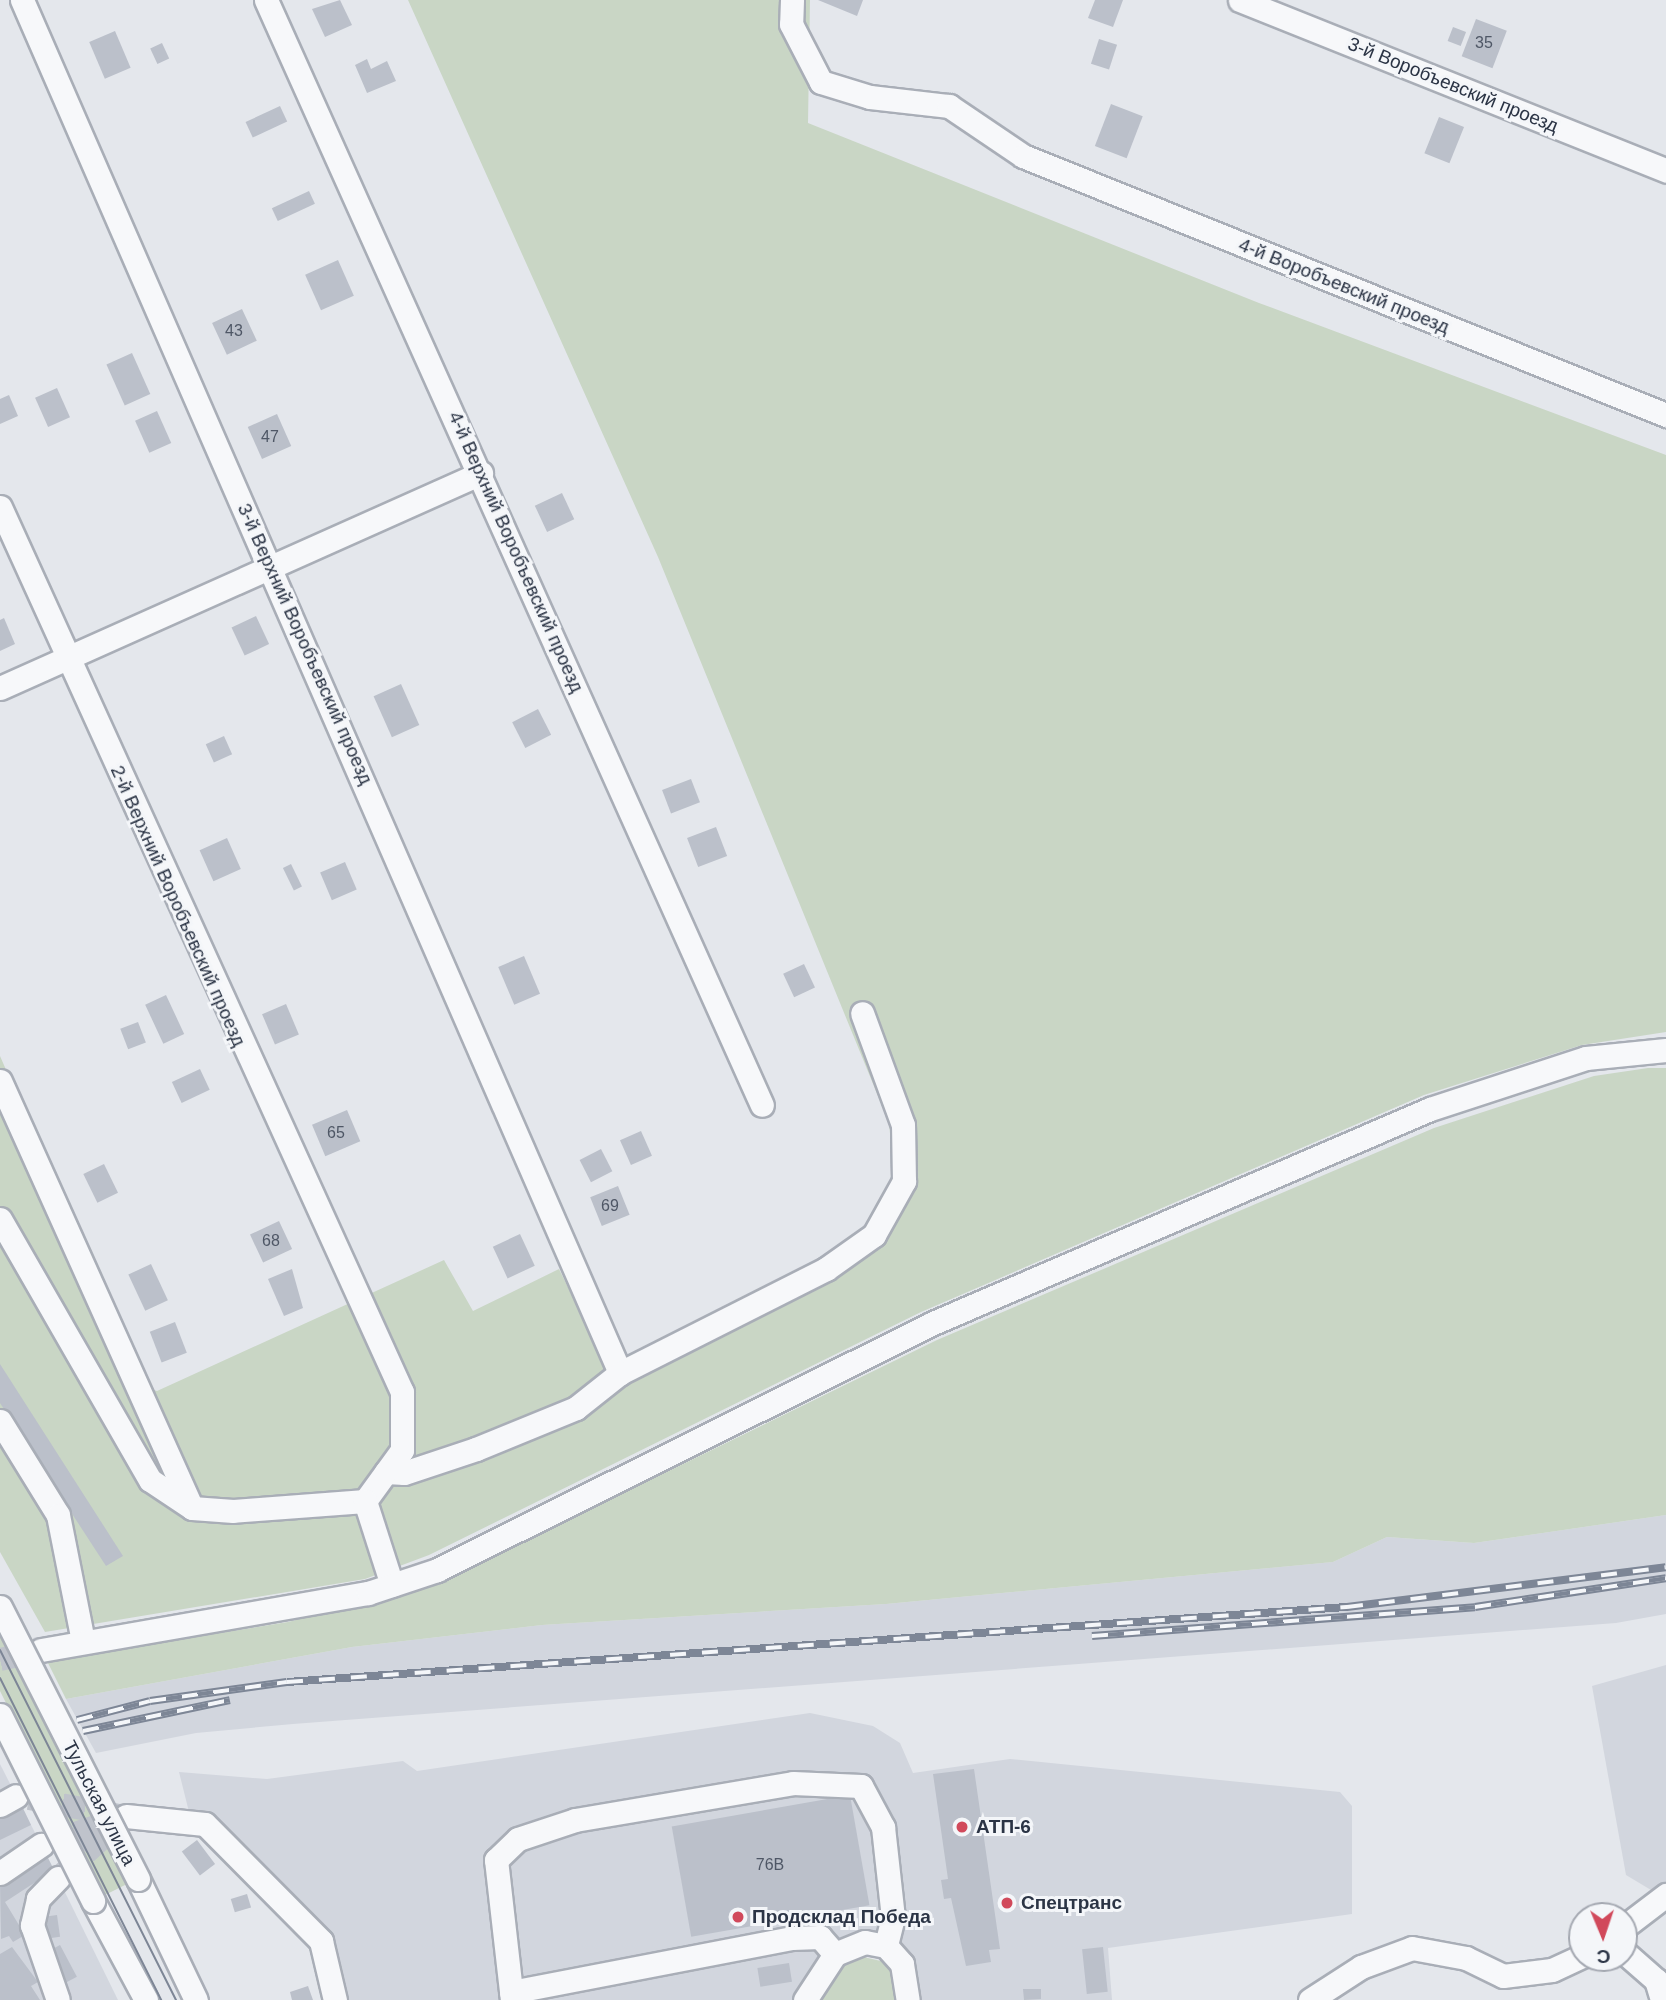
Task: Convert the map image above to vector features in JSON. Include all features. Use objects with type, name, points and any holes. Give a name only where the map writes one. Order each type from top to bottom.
[{"type":"street","name":"3-й Верхний Воробъевский проезд","points":[[22,0],[271,564],[620,1373]]},
{"type":"street","name":"4-й Верхний Воробъевский проезд","points":[[266,0],[481,472],[762,1105]]},
{"type":"street","name":"4-й Воробъевский проезд","points":[[792,0],[791,24],[821,82],[870,97],[949,106],[1023,156],[1666,415]]},
{"type":"street","name":"3-й Воробъевский проезд","points":[[1240,0],[1666,170]]},
{"type":"street","points":[[0,688],[271,564],[481,472]]},
{"type":"street","name":"2-й Верхний Воробъевский проезд","points":[[0,507],[358,1306],[402,1392],[402,1450],[366,1501]]},
{"type":"street","points":[[386,1472],[404,1473],[476,1449],[576,1408],[620,1373],[826,1269],[874,1235],[904,1181],[903,1125],[862,1013]]},
{"type":"street","points":[[41,1650],[392,1585],[533,1524],[933,1323],[1430,1109],[1586,1058],[1666,1050]]},
{"type":"street","points":[[0,1082],[192,1508]]},
{"type":"street","points":[[0,1219],[150,1480],[192,1508],[233,1511],[366,1501],[392,1585]]},
{"type":"street","points":[[0,1421],[58,1515],[83,1641]]},
{"type":"street","name":"Тульская улица","points":[[0,1606],[196,2000]]},
{"type":"street","points":[[0,1715],[146,2000]]},
{"type":"street","points":[[835,1954],[820,1937],[792,1938],[512,1996],[496,1860],[518,1839],[575,1820],[793,1783],[860,1786],[883,1827],[894,1917],[886,1946]]},
{"type":"street","points":[[126,1816],[205,1824],[321,1941],[335,2000]]},
{"type":"street","points":[[0,1873],[41,1845]]},
{"type":"street","points":[[58,1878],[38,1899],[32,1925],[58,2000]]},
{"type":"street","points":[[1638,1916],[1666,1895]]},
{"type":"street","points":[[805,2000],[835,1954],[865,1942],[886,1946],[902,1964],[908,2000]]},
{"type":"street","points":[[1310,2000],[1361,1967],[1412,1948],[1466,1958],[1503,1976],[1552,1970],[1568,1963]]},
{"type":"street","points":[[1638,1964],[1656,1980],[1662,2000]]},
{"type":"shaded area","points":[[1666,1515],[1666,1614],[1616,1623],[293,1724],[196,1733],[96,1753],[66,1699],[352,1647],[542,1625],[886,1604],[1333,1562],[1387,1537],[1474,1543]]},
{"type":"shaded area","points":[[1666,1665],[1666,1899],[1626,1875],[1592,1686]]},
{"type":"shaded area","points":[[810,1713],[873,1726],[900,1743],[913,1773],[1010,1759],[1340,1792],[1352,1806],[1352,1914],[1108,1948],[1112,2000],[921,2000],[909,1952],[884,1934],[820,1954],[795,2000],[347,2000],[326,1926],[207,1815],[189,1812],[179,1772],[267,1779],[403,1761],[417,1771]]},
{"type":"shaded area","points":[[0,1764],[54,1870],[118,2000],[0,2000]]},
{"type":"green space","points":[[408,0],[810,0],[808,123],[1259,303],[1666,455],[1666,1032],[1582,1045],[1424,1095],[921,1312],[429,1555],[365,1579],[45,1632],[0,1552],[0,1056],[145,1387],[157,1391],[444,1260],[473,1311],[559,1269],[609,1371],[830,1259],[868,1228],[894,1177],[889,1123],[658,557]]},
{"type":"green space","points":[[1666,1068],[1666,1515],[1474,1543],[1387,1537],[1333,1562],[886,1604],[542,1625],[352,1647],[66,1699],[47,1661],[288,1622],[437,1584],[937,1340],[1434,1128],[1594,1076]]},
{"type":"green space","points":[[0,1635],[127,1884],[103,1896],[0,1691]]},
{"type":"green space","points":[[855,1955],[885,1962],[898,1974],[899,2000],[817,2000],[839,1961]]},
{"type":"building","points":[[340,0],[352,25],[325,37],[312,9]]},
{"type":"building","points":[[818,0],[863,0],[857,16]]},
{"type":"building","points":[[1095,0],[1123,0],[1113,27],[1088,18]]},
{"type":"building","points":[[1476,19],[1507,31],[1492,68],[1462,56]]},
{"type":"building","points":[[1453,27],[1466,32],[1461,46],[1448,41]]},
{"type":"building","points":[[115,31],[131,68],[105,79],[89,42]]},
{"type":"building","points":[[1099,39],[1117,45],[1109,70],[1091,64]]},
{"type":"building","points":[[162,43],[169,58],[157,64],[150,48]]},
{"type":"building","points":[[367,59],[371,69],[387,61],[396,81],[367,93],[355,65]]},
{"type":"building","points":[[1111,104],[1143,116],[1127,158],[1095,146]]},
{"type":"building","points":[[280,106],[287,121],[253,137],[246,122]]},
{"type":"building","points":[[1439,117],[1464,127],[1449,163],[1424,153]]},
{"type":"building","points":[[309,191],[315,204],[278,221],[272,208]]},
{"type":"building","points":[[338,260],[354,296],[321,310],[305,275]]},
{"type":"building","points":[[242,309],[257,341],[227,355],[212,323]]},
{"type":"building","points":[[132,353],[150,394],[125,405],[106,364]]},
{"type":"building","points":[[57,388],[70,417],[48,427],[35,398]]},
{"type":"building","points":[[9,395],[18,416],[0,424],[0,399]]},
{"type":"building","points":[[157,411],[171,443],[149,453],[135,421]]},
{"type":"building","points":[[277,414],[291,446],[262,459],[248,427]]},
{"type":"building","points":[[562,493],[574,519],[547,532],[535,506]]},
{"type":"building","points":[[256,616],[269,644],[245,656],[232,627]]},
{"type":"building","points":[[4,618],[15,644],[0,651],[0,620]]},
{"type":"building","points":[[401,684],[419,725],[392,737],[374,696]]},
{"type":"building","points":[[538,709],[551,735],[525,748],[512,722]]},
{"type":"building","points":[[224,736],[232,754],[214,762],[206,744]]},
{"type":"building","points":[[691,779],[700,802],[671,813],[662,790]]},
{"type":"building","points":[[716,827],[727,856],[698,867],[687,838]]},
{"type":"building","points":[[227,838],[241,869],[213,881],[200,850]]},
{"type":"building","points":[[345,862],[357,890],[332,900],[320,873]]},
{"type":"building","points":[[291,864],[302,886],[294,890],[283,868]]},
{"type":"building","points":[[524,956],[540,994],[514,1005],[498,967]]},
{"type":"building","points":[[804,964],[815,988],[794,997],[783,974]]},
{"type":"building","points":[[166,995],[184,1034],[163,1044],[145,1005]]},
{"type":"building","points":[[286,1004],[299,1034],[275,1045],[262,1014]]},
{"type":"building","points":[[138,1022],[146,1043],[128,1049],[120,1029]]},
{"type":"building","points":[[200,1069],[210,1090],[182,1103],[172,1082]]},
{"type":"building","points":[[347,1110],[360,1141],[325,1156],[312,1125]]},
{"type":"building","points":[[641,1131],[652,1156],[631,1165],[620,1140]]},
{"type":"building","points":[[601,1149],[612,1171],[591,1182],[580,1160]]},
{"type":"building","points":[[104,1164],[118,1193],[97,1203],[83,1174]]},
{"type":"building","points":[[618,1186],[630,1215],[602,1226],[590,1197]]},
{"type":"building","points":[[279,1221],[292,1249],[263,1263],[250,1235]]},
{"type":"building","points":[[520,1234],[535,1266],[508,1278],[493,1247]]},
{"type":"building","points":[[151,1264],[168,1300],[145,1311],[128,1275]]},
{"type":"building","points":[[292,1269],[303,1308],[284,1316],[268,1279]]},
{"type":"building","points":[[175,1322],[187,1353],[162,1362],[150,1332]]},
{"type":"building","points":[[0,1364],[123,1556],[106,1566],[0,1403]]},
{"type":"building","name":"АТП-6","points":[[974,1769],[1000,1949],[989,1950],[991,1962],[966,1966],[951,1898],[944,1899],[941,1880],[948,1879],[933,1774]]},
{"type":"building","points":[[850,1795],[869,1905],[691,1937],[672,1826]]},
{"type":"building","points":[[21,1804],[31,1825],[0,1840],[0,1815]]},
{"type":"building","points":[[197,1840],[215,1864],[200,1875],[182,1851]]},
{"type":"building","points":[[46,1854],[54,1870],[5,1902],[25,1935],[13,1942],[9,1936],[1,1939],[0,1882]]},
{"type":"building","points":[[247,1894],[251,1907],[235,1912],[231,1899]]},
{"type":"building","points":[[57,1915],[60,1937],[44,1939],[41,1917]]},
{"type":"building","points":[[60,1945],[77,1977],[63,1984],[46,1953]]},
{"type":"building","points":[[12,1947],[38,1982],[31,1986],[40,2000],[0,2000],[0,1954]]},
{"type":"building","points":[[1103,1947],[1108,1992],[1087,1994],[1082,1949]]},
{"type":"building","points":[[789,1963],[792,1982],[760,1987],[757,1968]]},
{"type":"building","points":[[308,1986],[313,2000],[292,2000],[290,1992]]},
{"type":"building","points":[[1023,1989],[1041,1989],[1041,1999],[1024,2000]]},
{"type":"tunnel","points":[[0,1659],[41,1650]]},
{"type":"tunnel","points":[[29,1798],[119,1815]]},
{"type":"tunnel","points":[[61,1875],[126,1816]]},
{"type":"tunnel","points":[[43,1844],[116,1819]]},
{"type":"tram line","points":[[0,1650],[176,2000]]},
{"type":"tram line","points":[[0,1678],[161,2000]]},
{"type":"railway","points":[[77,1720],[150,1701],[287,1682],[1347,1607],[1666,1567]]},
{"type":"railway","points":[[1092,1636],[1475,1607],[1666,1578]]},
{"type":"railway","points":[[83,1731],[230,1700]]},
{"type":"place","name":"АТП-6","points":[[962,1827]]},
{"type":"place","name":"Спецтранс","points":[[1007,1903]]},
{"type":"place","name":"Продсклад Победа","points":[[738,1917]]}]
